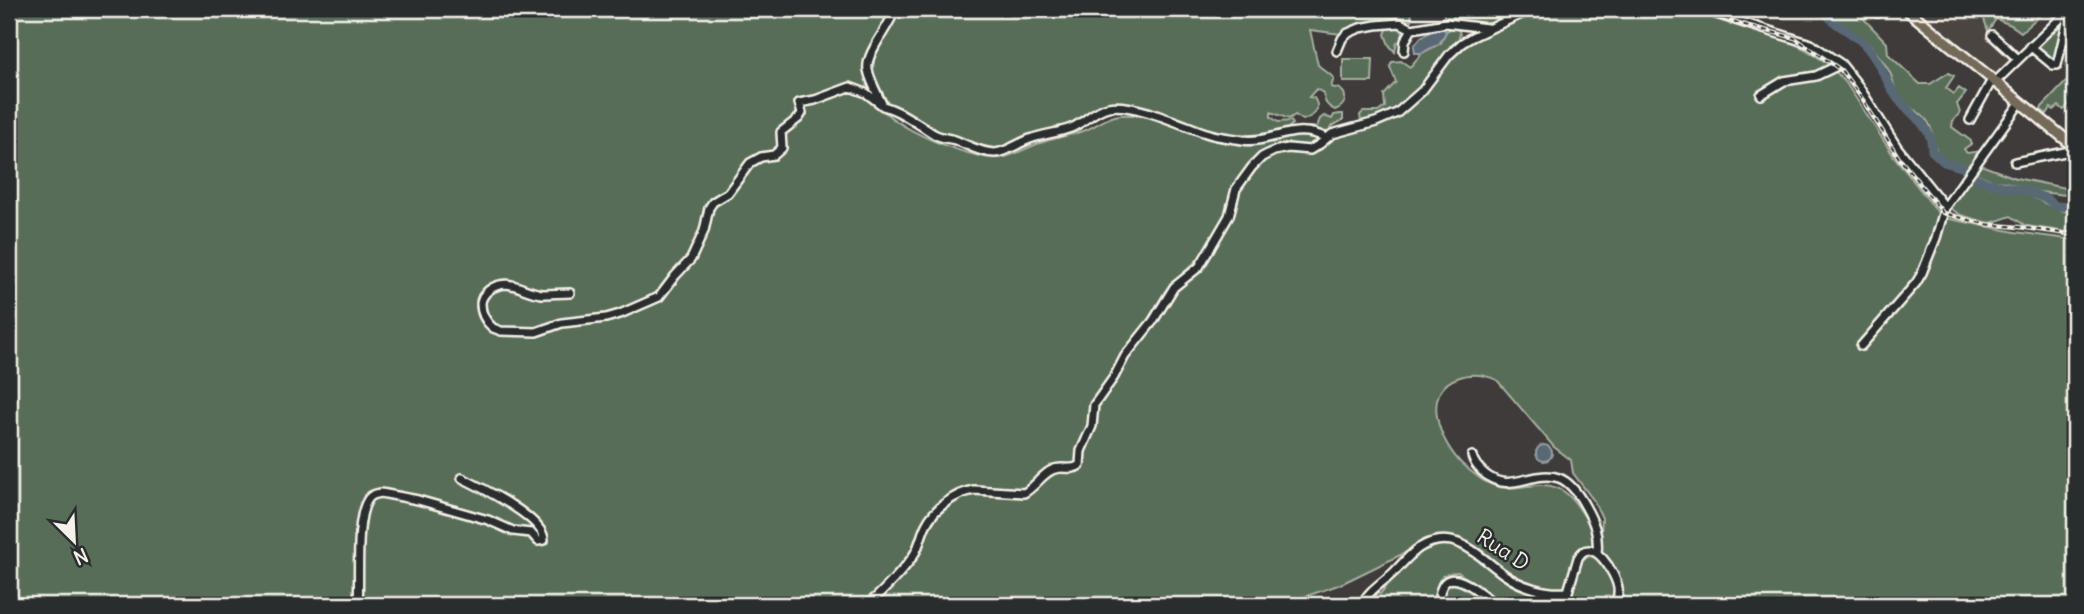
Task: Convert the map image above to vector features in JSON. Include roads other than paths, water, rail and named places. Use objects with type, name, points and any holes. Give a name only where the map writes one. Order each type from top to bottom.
[{"type":"main road","points":[[1906,9],[2075,149]]},
{"type":"street","points":[[883,106],[869,74],[868,63],[895,9]]},
{"type":"street","points":[[867,605],[883,591],[915,552],[930,518],[953,499],[966,491],[974,490],[1024,493],[1052,470],[1073,470],[1080,466],[1082,447],[1093,426],[1094,405],[1174,287],[1199,267],[1229,216],[1234,194],[1244,176],[1268,153],[1288,148],[1310,150],[1338,131],[1376,122],[1397,113],[1422,91],[1453,50],[1491,27],[1532,9]]},
{"type":"street","points":[[1866,9],[1878,13],[1886,9]]},
{"type":"street","points":[[1970,120],[1993,81],[2070,9]]},
{"type":"street","points":[[2030,46],[2055,66],[2059,60],[2070,9]]},
{"type":"street","points":[[1713,13],[1811,44],[1841,64],[1897,147],[1945,207]]},
{"type":"street","points":[[1338,51],[1342,39],[1360,28],[1394,23],[1412,29],[1446,23],[1483,29],[1491,27]]},
{"type":"street","points":[[1404,51],[1405,41],[1412,29]]},
{"type":"street","points":[[1992,35],[2018,59]]},
{"type":"street","points":[[2064,38],[2075,42]]},
{"type":"street","points":[[1760,95],[1784,81],[1816,76],[1841,64]]},
{"type":"street","points":[[570,293],[543,294],[512,283],[502,284],[487,291],[481,298],[481,309],[493,328],[530,333],[562,323],[606,318],[655,299],[691,259],[713,202],[728,193],[750,163],[779,152],[782,145],[781,134],[803,113],[799,103],[850,87],[866,93],[883,106],[937,136],[994,153],[1043,134],[1072,128],[1111,107],[1169,118],[1209,134],[1242,140],[1294,132],[1311,132],[1326,138]]},
{"type":"street","points":[[1861,346],[1916,283],[1937,238],[1945,207],[2020,103]]},
{"type":"street","points":[[2015,162],[2075,149]]},
{"type":"street","points":[[1472,456],[1479,469],[1499,481],[1513,483],[1545,477],[1562,479],[1579,496],[1592,519],[1597,530],[1597,552]]},
{"type":"street","points":[[358,605],[359,539],[365,506],[375,494],[418,500],[488,520],[513,531],[531,533],[538,541],[544,540],[544,535],[533,520],[462,478]]},
{"type":"street","name":"Rua D","points":[[1362,605],[1364,599],[1412,553],[1427,544],[1443,541],[1466,545],[1506,576],[1527,586],[1547,592],[1567,592]]},
{"type":"street","points":[[1564,605],[1581,553],[1588,550],[1597,552],[1616,581],[1616,605]]},
{"type":"street","points":[[1450,605],[1439,602],[1440,592],[1445,582],[1459,579],[1496,605]]},
{"type":"water","points":[[1438,28],[1446,32],[1439,44],[1422,53],[1415,53],[1414,46],[1421,37]]},
{"type":"water","points":[[1541,445],[1547,445],[1552,453],[1550,459],[1541,461],[1536,456],[1536,450]]},
{"type":"waterway","points":[[1823,9],[1831,19],[1870,50],[1898,99],[1929,134],[1932,151],[1944,162],[1964,168],[1988,183],[2026,191],[2047,199],[2056,206],[2075,207]]},
{"type":"railway","points":[[1696,9],[1795,38],[1841,70],[1899,158],[1943,213],[1984,224],[2075,235]]}]
